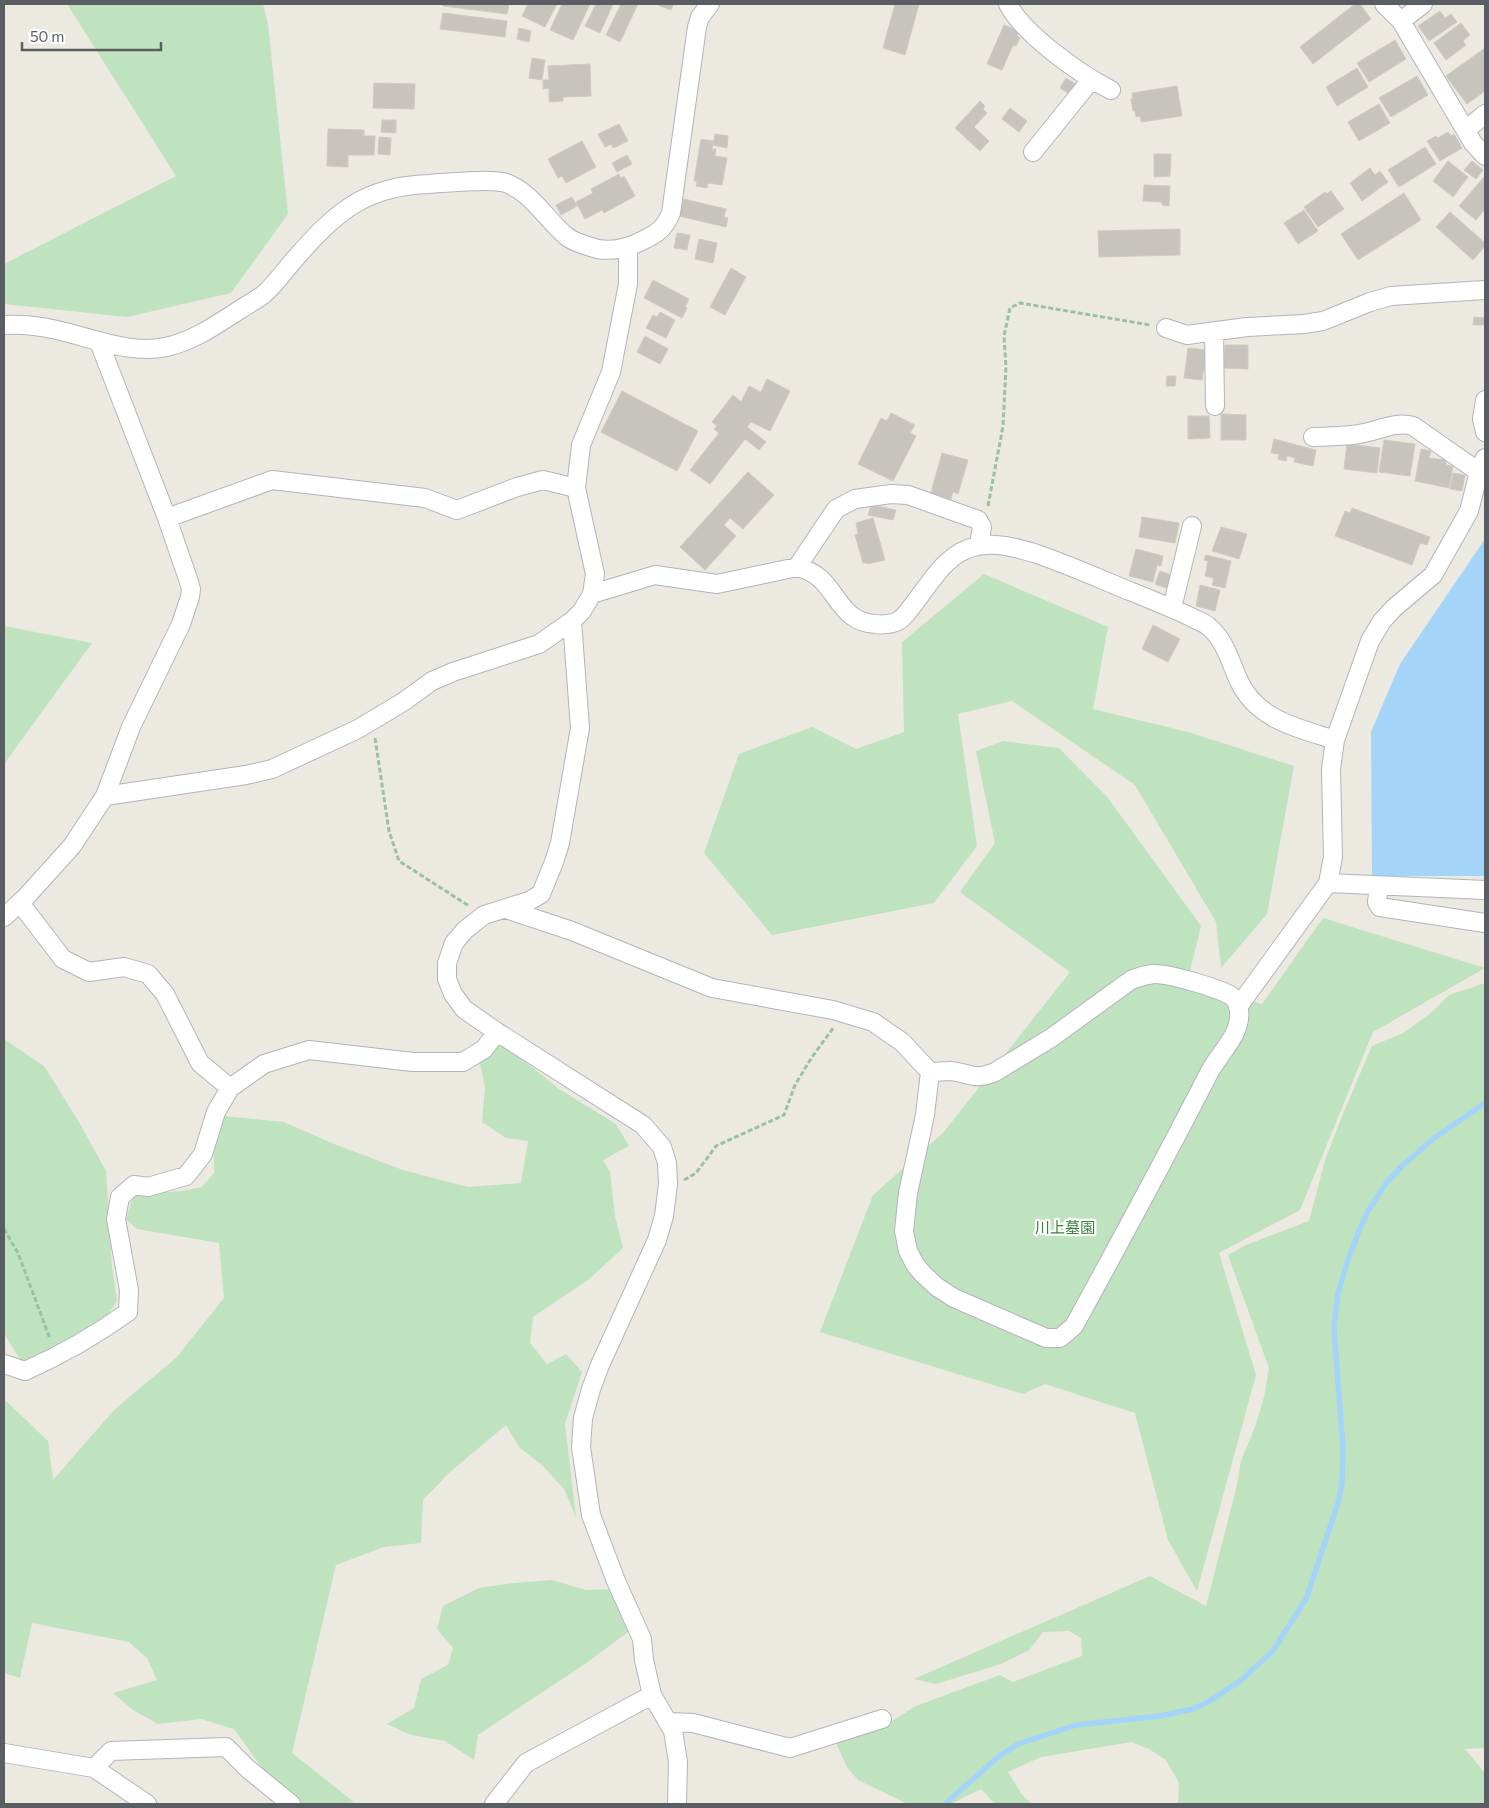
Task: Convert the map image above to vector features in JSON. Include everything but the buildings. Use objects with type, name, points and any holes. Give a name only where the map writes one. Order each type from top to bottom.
[{"type":"street","points":[[4,325],[21,324],[57,330],[99,342],[138,349],[170,346],[191,338],[264,294],[312,239],[336,215],[362,199],[392,188],[417,184],[505,183],[522,192],[567,237],[585,246],[613,250],[628,247],[652,237],[666,224],[671,213],[697,27],[700,17],[710,4]]},
{"type":"street","points":[[1008,4],[1022,23],[1040,40],[1091,80],[1111,90]]},
{"type":"street","points":[[1384,4],[1402,21],[1473,143],[1485,156]]},
{"type":"street","points":[[1402,21],[1423,4]]},
{"type":"street","points":[[1032,152],[1091,80]]},
{"type":"street","points":[[1466,130],[1485,114]]},
{"type":"street","points":[[105,796],[246,776],[272,768],[372,720],[404,702],[432,681],[453,672],[539,644],[572,621],[582,611],[592,594],[595,574],[576,488],[581,446],[611,372],[628,284],[628,247]]},
{"type":"street","points":[[1166,328],[1187,335],[1247,327],[1304,324],[1324,321],[1370,302],[1392,296],[1485,290]]},
{"type":"street","points":[[1214,331],[1215,406]]},
{"type":"street","points":[[4,917],[20,903],[72,846],[105,796],[132,727],[181,624],[190,597],[191,589],[167,518],[99,342]]},
{"type":"street","points":[[1485,400],[1482,419],[1485,432]]},
{"type":"street","points":[[1238,1007],[1328,884],[1334,857],[1331,769],[1335,740],[1370,641],[1382,621],[1394,608],[1433,575],[1468,511],[1482,465],[1408,425],[1380,428],[1363,434],[1313,437]]},
{"type":"street","points":[[167,518],[272,480],[425,498],[457,510],[517,487],[543,480],[576,488]]},
{"type":"street","points":[[797,567],[836,509],[855,499],[891,494],[908,495],[978,520],[982,527],[979,545]]},
{"type":"street","points":[[1172,608],[1192,526]]},
{"type":"street","points":[[592,594],[654,575],[717,584],[797,567],[810,570],[822,579],[848,615],[861,622],[876,624],[896,623],[905,616],[932,577],[946,562],[964,550],[979,545],[1006,546],[1035,554],[1172,608],[1207,626],[1220,639],[1232,661],[1239,682],[1262,712],[1285,724],[1335,740]]},
{"type":"street","points":[[572,621],[580,728],[560,843],[554,862],[541,894],[529,901],[484,915],[465,930],[454,943],[447,963],[447,979],[464,1009],[643,1126],[662,1146],[667,1163],[667,1192],[664,1216],[657,1240],[600,1365],[583,1418],[581,1433],[583,1466],[591,1515],[610,1566],[642,1639],[644,1660],[652,1695],[673,1731],[678,1762],[677,1804]]},
{"type":"street","points":[[1328,884],[1485,890]]},
{"type":"street","points":[[1379,886],[1377,902],[1380,907],[1485,923]]},
{"type":"street","points":[[20,903],[63,959],[89,972],[124,967],[148,974],[165,994],[200,1063],[230,1088]]},
{"type":"street","points":[[506,909],[572,931],[712,988],[844,1013],[873,1022],[892,1034],[930,1072],[926,1115],[908,1192],[904,1231],[908,1251],[924,1275],[937,1287],[954,1298],[1046,1338],[1060,1338],[1074,1326],[1213,1066],[1233,1035],[1239,1021],[1238,1007],[1230,995],[1207,986],[1154,974],[1143,976],[1131,980],[1051,1038],[995,1072],[985,1076],[974,1077],[952,1071],[930,1072]]},
{"type":"street","points":[[4,1364],[25,1372],[109,1326],[128,1312],[129,1290],[116,1219],[120,1197],[134,1185],[148,1187],[186,1176],[203,1154],[216,1112],[230,1088],[264,1064],[309,1050],[413,1062],[464,1062],[484,1049],[497,1032]]},
{"type":"street","points":[[494,1804],[526,1763],[652,1695]]},
{"type":"street","points":[[668,1722],[693,1723],[790,1748],[882,1719]]},
{"type":"street","points":[[94,1768],[111,1751],[226,1746],[248,1769],[291,1804]]},
{"type":"street","points":[[4,1754],[94,1768],[147,1804]]},
{"type":"path","points":[[982,527],[986,519],[988,498],[1003,426],[1006,367],[1004,336],[1010,308],[1020,303],[1166,328]]},
{"type":"path","points":[[372,720],[389,831],[400,861],[484,915]]},
{"type":"path","points":[[667,1192],[696,1173],[716,1146],[784,1115],[795,1085],[844,1013]]},
{"type":"path","points":[[4,1229],[18,1253],[56,1356]]},
{"type":"green space","points":[[67,4],[263,4],[268,24],[288,214],[231,293],[127,317],[4,304],[4,264],[176,176]]},
{"type":"green space","points":[[984,574],[1108,627],[1093,709],[1188,732],[1294,766],[1267,914],[1221,968],[1216,922],[1135,785],[1012,701],[958,714],[977,846],[934,903],[772,935],[704,853],[739,754],[812,727],[856,749],[904,732],[902,642]]},
{"type":"green space","points":[[4,626],[92,643],[4,764]]},
{"type":"green space","name":"川上墓園","points":[[1003,741],[1059,748],[1108,798],[1201,926],[1187,983],[1262,1004],[1323,918],[1485,968],[1373,1032],[1300,1210],[1219,1253],[1256,1375],[1197,1591],[1168,1540],[1135,1413],[1045,1384],[1023,1394],[820,1332],[873,1195],[943,1133],[1070,972],[960,892],[995,843],[976,751]]},
{"type":"green space","points":[[1485,983],[1485,1748],[1465,1749],[1485,1773],[1485,1804],[1178,1804],[1179,1783],[1166,1760],[1149,1749],[1131,1742],[1041,1757],[1008,1772],[1022,1795],[1032,1804],[995,1804],[981,1789],[951,1804],[908,1804],[858,1780],[847,1767],[836,1743],[887,1724],[916,1706],[1000,1675],[1013,1682],[1082,1656],[1081,1638],[1069,1631],[1043,1632],[1029,1650],[1001,1664],[936,1684],[914,1679],[1150,1576],[1206,1606],[1237,1485],[1241,1461],[1255,1427],[1264,1397],[1269,1368],[1228,1255],[1246,1245],[1309,1221],[1325,1160],[1372,1046],[1403,1033],[1431,1013],[1449,995]]},
{"type":"green space","points":[[4,1039],[44,1066],[79,1122],[106,1171],[112,1266],[117,1301],[103,1322],[22,1363],[4,1333]]},
{"type":"green space","points":[[502,1043],[559,1089],[616,1124],[629,1146],[603,1160],[610,1172],[615,1216],[623,1248],[588,1280],[533,1317],[530,1343],[547,1364],[566,1354],[582,1372],[565,1424],[576,1517],[564,1489],[542,1465],[520,1448],[506,1425],[450,1472],[423,1500],[421,1543],[384,1547],[336,1565],[292,1753],[354,1802],[341,1804],[294,1804],[265,1772],[234,1729],[201,1719],[158,1724],[133,1710],[113,1693],[157,1680],[147,1658],[129,1642],[32,1623],[20,1678],[4,1673],[4,1399],[48,1441],[53,1480],[114,1410],[176,1358],[224,1298],[219,1243],[137,1229],[126,1219],[134,1194],[182,1191],[202,1187],[214,1173],[214,1115],[284,1122],[334,1144],[403,1170],[468,1187],[521,1183],[528,1141],[506,1138],[482,1122],[485,1087],[479,1058]]},
{"type":"green space","points":[[552,1580],[586,1590],[623,1589],[636,1626],[585,1664],[478,1735],[474,1760],[445,1741],[411,1735],[387,1724],[414,1708],[421,1679],[448,1665],[453,1648],[437,1629],[443,1606],[479,1588]]},
{"type":"water","points":[[1485,539],[1485,876],[1372,876],[1371,732],[1400,664]]},
{"type":"waterway","points":[[945,1804],[998,1757],[1018,1744],[1076,1725],[1160,1716],[1193,1709],[1208,1702],[1240,1681],[1272,1652],[1306,1599],[1338,1503],[1342,1483],[1343,1449],[1334,1328],[1338,1293],[1358,1233],[1368,1211],[1387,1182],[1403,1165],[1433,1139],[1485,1103]]}]
